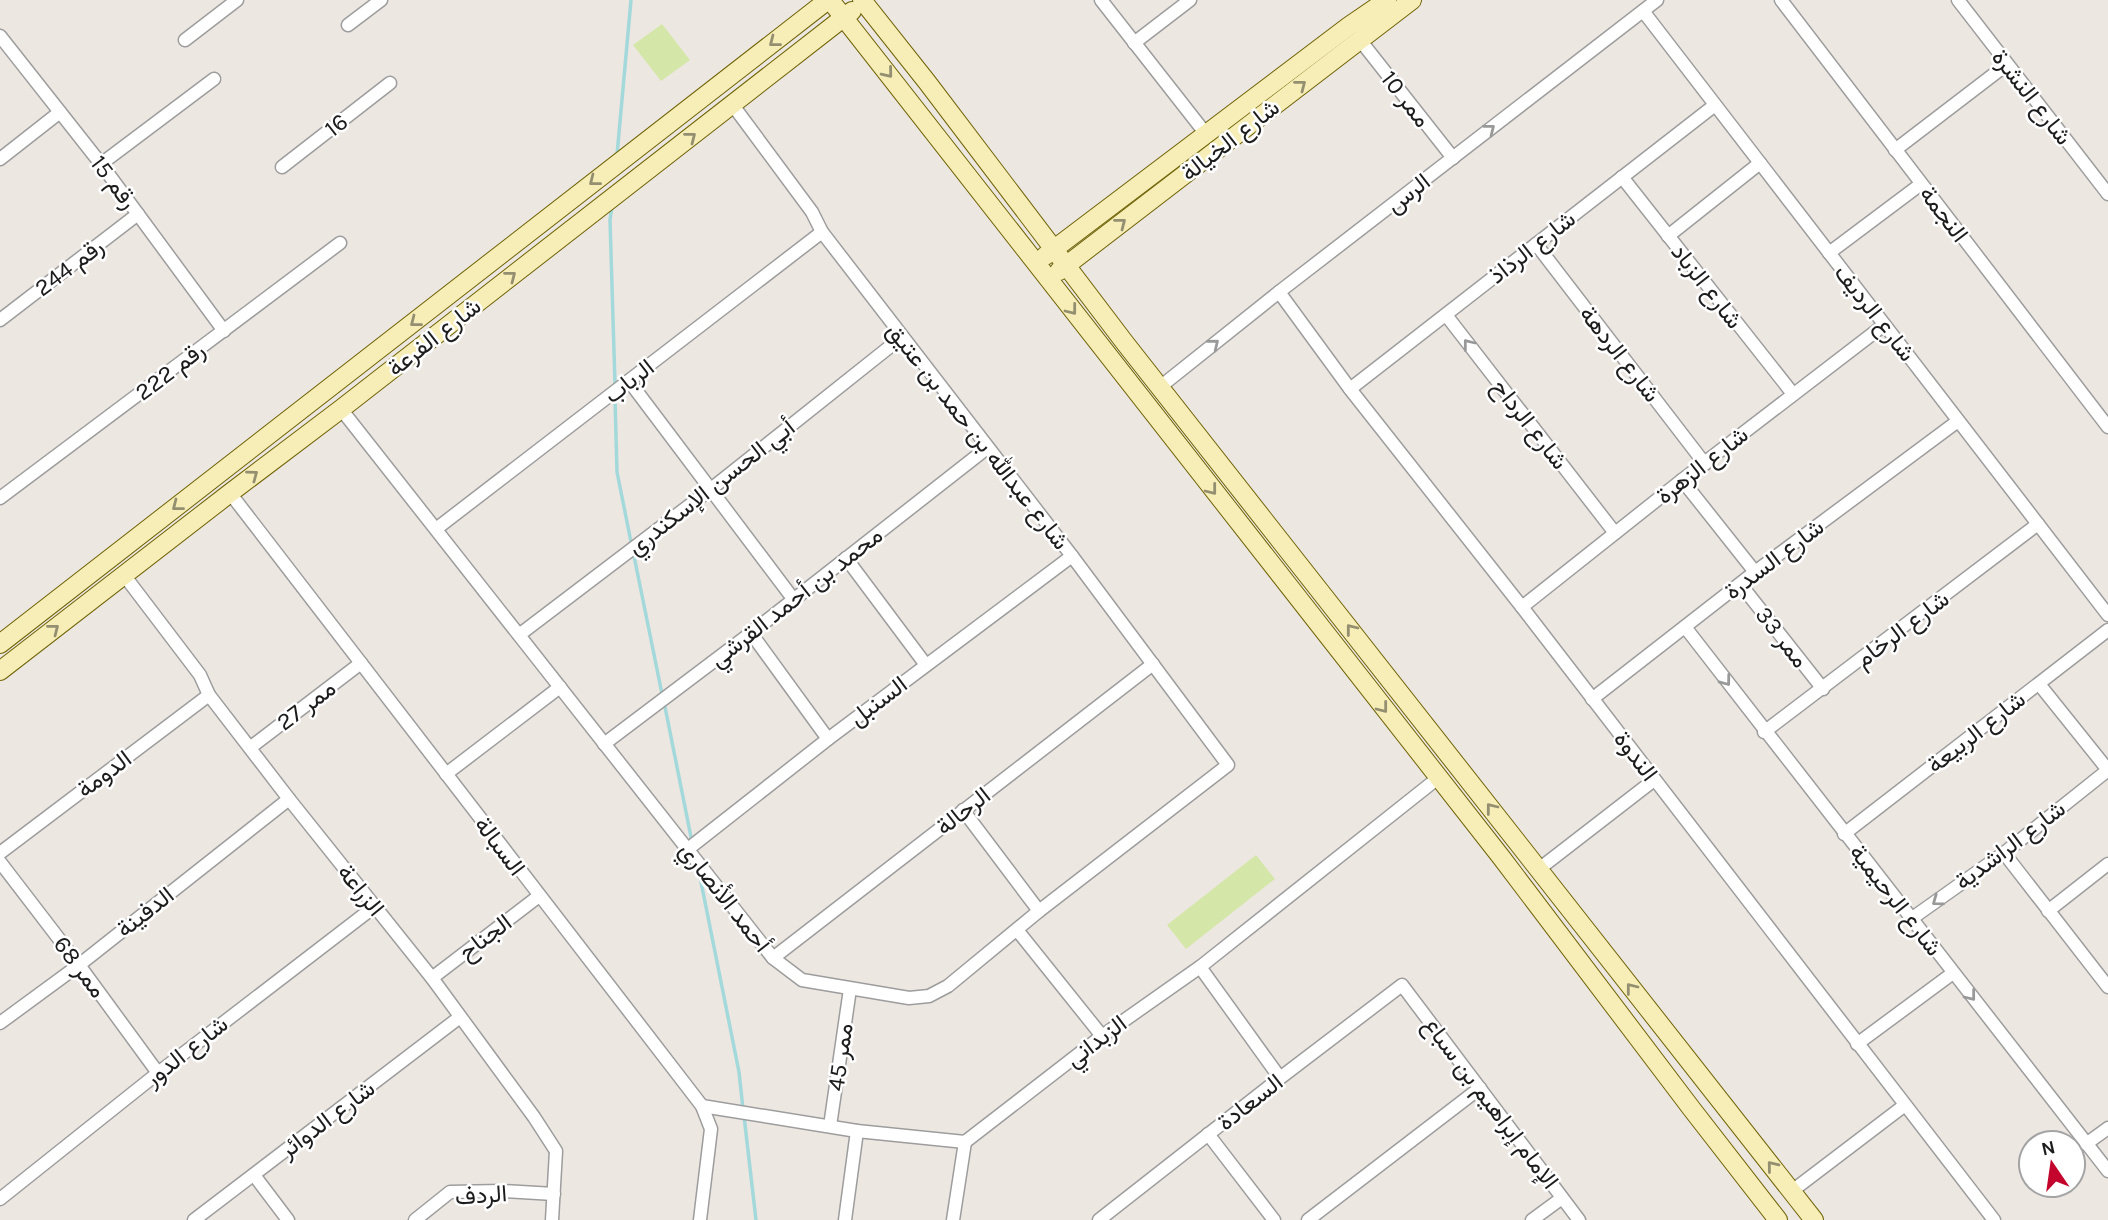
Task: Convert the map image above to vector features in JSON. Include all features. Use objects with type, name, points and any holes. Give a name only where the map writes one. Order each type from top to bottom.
[{"type":"street","points":[[185,40],[237,0]]},
{"type":"street","points":[[348,25],[381,0]]},
{"type":"street","points":[[829,0],[1508,867],[1778,1220]]},
{"type":"street","name":"شارع الفرعة","points":[[0,644],[829,0]]},
{"type":"street","points":[[1101,0],[1206,134]]},
{"type":"street","points":[[1134,43],[1189,0]]},
{"type":"street","name":"الرس","points":[[1160,387],[1657,0]]},
{"type":"street","name":"النجمة","points":[[1781,0],[2108,427]]},
{"type":"street","name":"شارع النشرة","points":[[1958,0],[2108,194]]},
{"type":"street","points":[[863,1],[1053,250],[1814,1220]]},
{"type":"street","name":"شارع الفرعة","points":[[0,671],[341,409],[863,1]]},
{"type":"street","name":"شارع الخيالة","points":[[1047,280],[1358,34],[1386,5],[1411,1]]},
{"type":"street","name":"شارع الرديف","points":[[1643,11],[2108,615]]},
{"type":"street","points":[[870,51],[861,26],[872,19],[888,33]]},
{"type":"street","name":"شارع الخيالة","points":[[1035,264],[1206,134],[1358,34]]},
{"type":"street","name":"ممر 10","points":[[1358,34],[1453,158]]},
{"type":"street","name":"رقم 15","points":[[0,36],[102,164],[224,331]]},
{"type":"street","points":[[1895,150],[2006,65]]},
{"type":"street","points":[[102,164],[214,79]]},
{"type":"street","name":"16","points":[[282,167],[390,83]]},
{"type":"street","name":"شارع عبدالله بن حمد بن عتيق","points":[[732,104],[812,212],[822,232],[1072,556],[1228,765]]},
{"type":"street","name":"شارع الرذاذ","points":[[1350,389],[1715,105]]},
{"type":"street","points":[[0,159],[60,112]]},
{"type":"street","points":[[1668,236],[1760,163]]},
{"type":"street","name":"شارع الزباد","points":[[1622,177],[1793,394]]},
{"type":"street","points":[[1829,253],[1921,184]]},
{"type":"street","name":"رقم 244","points":[[0,320],[138,214]]},
{"type":"street","points":[[1086,225],[1080,236],[1081,240],[1084,244],[1093,245]]},
{"type":"street","name":"الرباب","points":[[436,529],[822,232]]},
{"type":"street","name":"رقم 222","points":[[0,498],[340,243]]},
{"type":"street","name":"شارع الردهة","points":[[1536,244],[1704,464]]},
{"type":"street","name":"الندوة","points":[[1279,292],[1350,389],[1522,607],[1994,1220]]},
{"type":"street","name":"شارع الرداح","points":[[1446,315],[1615,533]]},
{"type":"street","name":"شارع الزهرة","points":[[1522,607],[1884,325]]},
{"type":"street","name":"أبي الحسن الإسكندري","points":[[519,635],[711,489],[902,337]]},
{"type":"street","points":[[629,381],[794,600]]},
{"type":"street","name":"أحمد الأنصاري","points":[[341,409],[773,958],[802,980],[909,998],[929,996],[948,986],[1039,911],[1228,765]]},
{"type":"street","name":"شارع السدرة","points":[[1592,699],[1755,572],[1958,421]]},
{"type":"street","name":"محمد بن أحمد القرشي","points":[[604,744],[794,600],[987,448]]},
{"type":"street","points":[[1682,480],[1755,572]]},
{"type":"street","name":"السبالة","points":[[230,492],[702,1106],[710,1129],[700,1220]]},
{"type":"street","name":"شارع الرخام","points":[[1764,732],[2038,524]]},
{"type":"street","name":"السنبل","points":[[688,849],[828,739],[1072,556]]},
{"type":"street","points":[[846,558],[926,665]]},
{"type":"street","name":"الزراعة","points":[[124,575],[200,675],[209,695],[432,978],[534,1117],[556,1151],[552,1220]]},
{"type":"street","name":"ممر 33","points":[[1741,585],[1823,689]]},
{"type":"street","name":"شارع الرحيمية","points":[[1685,627],[2074,1129]]},
{"type":"street","name":"شارع الربيعة","points":[[1844,834],[2108,630]]},
{"type":"street","points":[[751,633],[828,739]]},
{"type":"street","name":"ممر 27","points":[[251,747],[361,663]]},
{"type":"street","name":"الرحالة","points":[[773,958],[1153,664]]},
{"type":"street","points":[[2039,684],[2108,770]]},
{"type":"street","points":[[446,775],[559,687]]},
{"type":"street","name":"الدومة","points":[[0,853],[209,695]]},
{"type":"street","name":"شارع الراشدية","points":[[1911,919],[2004,853],[2108,770]]},
{"type":"street","name":"الزبداني","points":[[965,1142],[1102,1036],[1200,967],[1438,778]]},
{"type":"street","points":[[1539,869],[1654,780]]},
{"type":"street","name":"الدفينة","points":[[0,1023],[79,965],[289,799]]},
{"type":"street","points":[[963,810],[1039,911]]},
{"type":"street","points":[[2004,853],[2108,988]]},
{"type":"street","name":"ممر 68","points":[[0,862],[158,1073]]},
{"type":"street","points":[[2048,911],[2108,864]]},
{"type":"street","name":"الجناح","points":[[432,978],[539,896]]},
{"type":"street","name":"شارع الدور","points":[[0,1199],[374,907]]},
{"type":"street","points":[[1017,930],[1102,1036]]},
{"type":"street","points":[[1200,967],[1280,1078]]},
{"type":"street","points":[[1857,1044],[1953,973]]},
{"type":"street","name":"السعادة","points":[[1099,1220],[1402,985]]},
{"type":"street","name":"الإمام إبراهيم بن سباع","points":[[1402,985],[1579,1220]]},
{"type":"street","name":"ممر 45","points":[[830,1126],[850,989]]},
{"type":"street","name":"شارع الدوائر","points":[[194,1220],[460,1017]]},
{"type":"street","points":[[1308,1220],[1480,1088]]},
{"type":"street","points":[[1691,1108],[1708,1104],[1712,1092]]},
{"type":"street","points":[[1792,1191],[1905,1105]]},
{"type":"street","points":[[702,1106],[858,1131],[965,1142],[953,1220]]},
{"type":"street","points":[[1713,1136],[1711,1127],[1714,1121],[1724,1117],[1735,1121]]},
{"type":"street","points":[[2087,1143],[2108,1128]]},
{"type":"street","points":[[845,1220],[858,1131]]},
{"type":"street","points":[[1208,1133],[1274,1220]]},
{"type":"street","name":"شارع الرحيمية","points":[[2087,1145],[2108,1171]]},
{"type":"street","points":[[254,1175],[288,1220]]},
{"type":"street","name":"الردف","points":[[415,1220],[450,1192],[554,1194]]},
{"type":"street","points":[[1532,1220],[1562,1198]]},
{"type":"green space","points":[[662,24],[690,60],[661,81],[633,45]]},
{"type":"green space","points":[[1256,855],[1275,879],[1186,949],[1167,925]]},
{"type":"waterway","points":[[617,155],[631,0]]},
{"type":"waterway","points":[[612,206],[610,220],[615,384]]},
{"type":"waterway","points":[[615,399],[617,472],[631,542]]},
{"type":"waterway","points":[[634,556],[662,694]]},
{"type":"waterway","points":[[664,702],[692,842]]},
{"type":"waterway","points":[[699,872],[739,1072],[743,1109]]},
{"type":"waterway","points":[[744,1116],[756,1220]]}]
